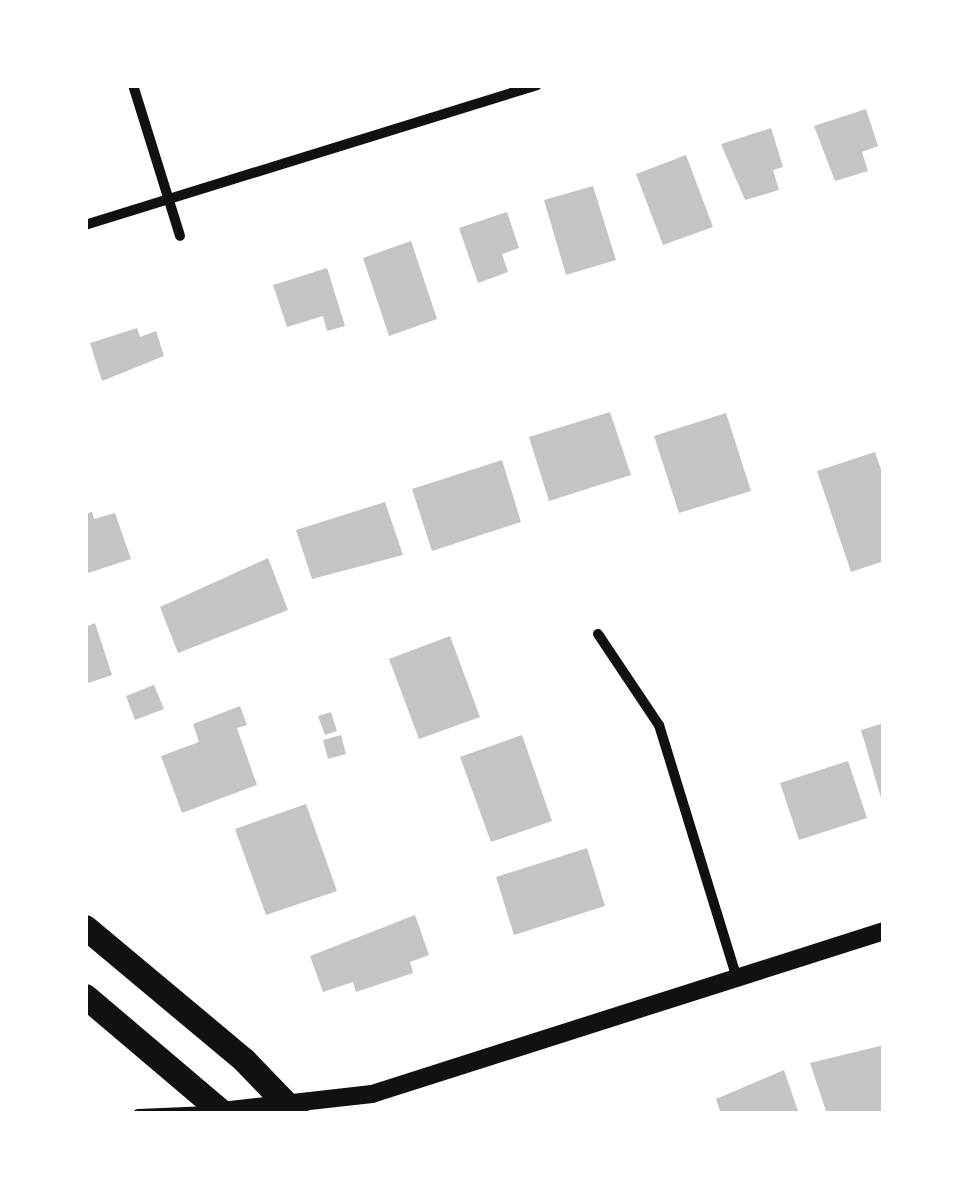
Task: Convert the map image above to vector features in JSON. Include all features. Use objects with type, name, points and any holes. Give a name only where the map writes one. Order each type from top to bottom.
[{"type":"main road","points":[[85,926],[293,1111]]},
{"type":"main road","points":[[85,996],[222,1112]]},
{"type":"street","points":[[133,85],[180,236]]},
{"type":"street","points":[[85,225],[536,85]]},
{"type":"street","points":[[598,634],[659,724],[736,978]]},
{"type":"street","points":[[138,1114],[156,1108],[293,1111],[372,1094],[884,931]]},
{"type":"building","points":[[866,109],[878,146],[862,152],[868,171],[835,181],[814,126]]},
{"type":"building","points":[[771,128],[783,167],[773,170],[779,190],[745,200],[721,144]]},
{"type":"building","points":[[686,155],[713,227],[663,245],[636,174]]},
{"type":"building","points":[[593,186],[616,260],[566,275],[544,200]]},
{"type":"building","points":[[507,212],[519,248],[502,254],[508,272],[478,283],[459,228]]},
{"type":"building","points":[[411,241],[437,319],[389,336],[363,258]]},
{"type":"building","points":[[327,268],[345,326],[327,331],[323,316],[287,327],[273,285]]},
{"type":"building","points":[[137,328],[140,337],[156,331],[164,356],[102,381],[90,343]]},
{"type":"building","points":[[610,412],[631,475],[549,501],[529,437]]},
{"type":"building","points":[[726,413],[751,491],[679,513],[654,436]]},
{"type":"building","points":[[875,452],[884,478],[884,561],[851,572],[817,471]]},
{"type":"building","points":[[502,460],[521,522],[432,551],[412,489]]},
{"type":"building","points":[[385,502],[403,555],[312,579],[296,530]]},
{"type":"building","points":[[92,512],[94,519],[115,513],[131,559],[85,574],[85,514]]},
{"type":"building","points":[[268,558],[288,610],[178,653],[160,607]]},
{"type":"building","points":[[95,623],[112,675],[85,684],[85,627]]},
{"type":"building","points":[[450,636],[480,717],[419,739],[389,659]]},
{"type":"building","points":[[154,685],[164,709],[135,720],[126,696]]},
{"type":"building","points":[[240,706],[247,725],[237,728],[257,785],[182,813],[161,756],[199,742],[193,724]]},
{"type":"building","points":[[331,712],[337,731],[325,735],[318,716]]},
{"type":"building","points":[[884,723],[884,797],[881,798],[861,730]]},
{"type":"building","points":[[341,735],[346,754],[328,759],[323,740]]},
{"type":"building","points":[[522,735],[552,821],[491,842],[460,757]]},
{"type":"building","points":[[848,761],[867,818],[799,840],[780,783]]},
{"type":"building","points":[[306,804],[337,891],[266,915],[235,829]]},
{"type":"building","points":[[587,848],[605,906],[514,935],[496,877]]},
{"type":"building","points":[[415,915],[429,955],[410,962],[413,973],[356,992],[353,982],[323,992],[310,956]]},
{"type":"building","points":[[884,1045],[884,1114],[827,1114],[810,1063]]},
{"type":"building","points":[[784,1070],[799,1114],[721,1114],[716,1099]]}]
